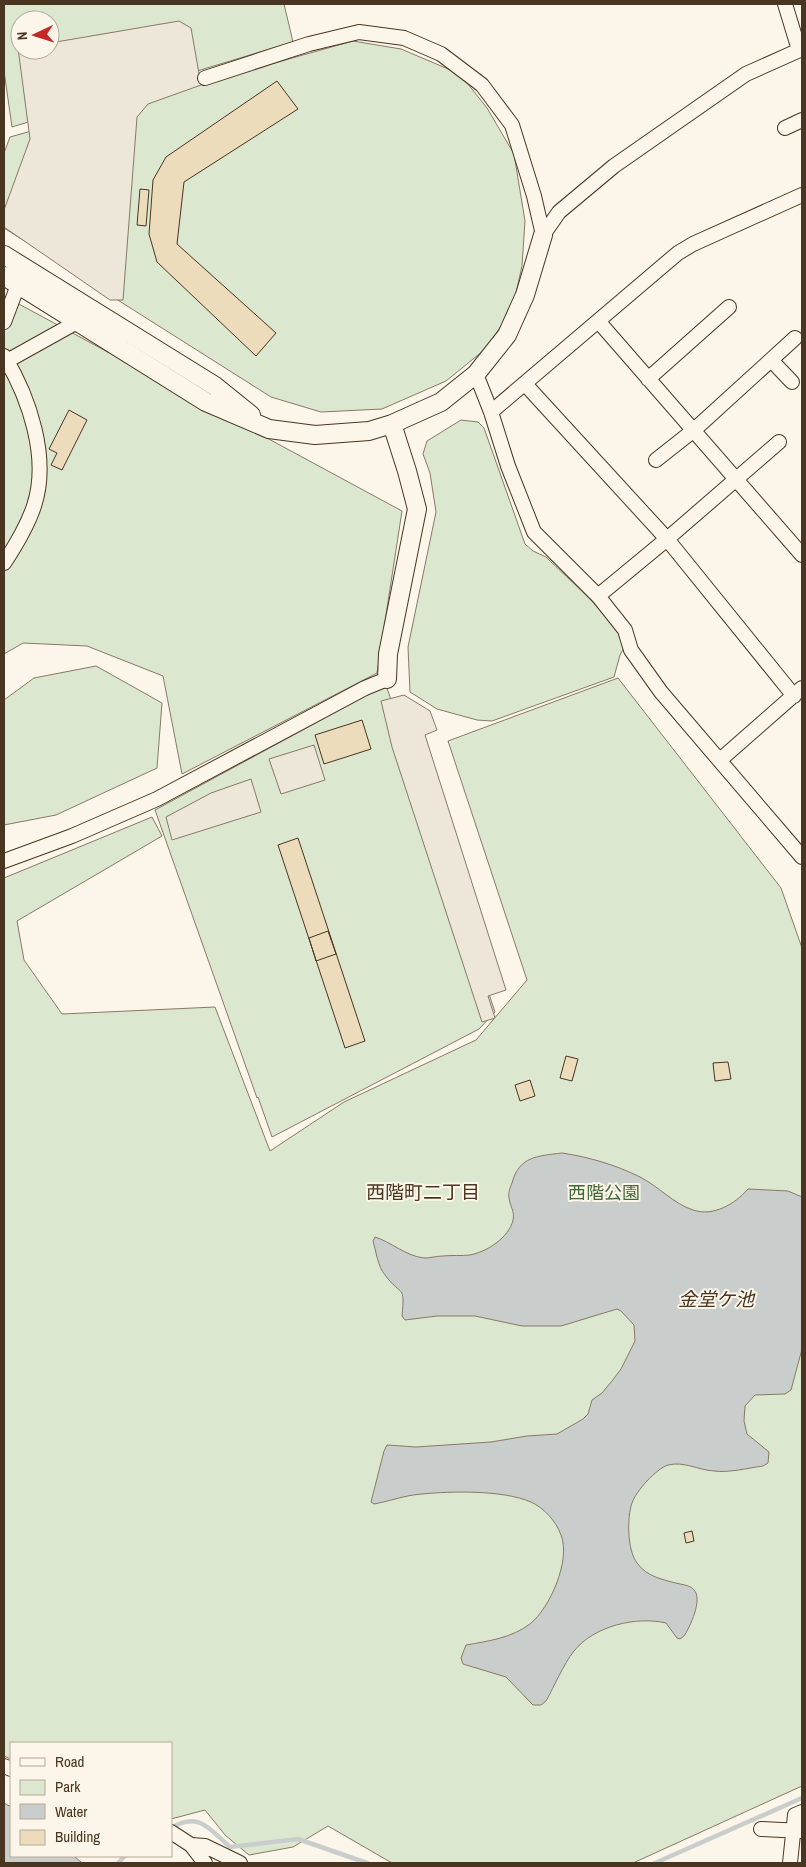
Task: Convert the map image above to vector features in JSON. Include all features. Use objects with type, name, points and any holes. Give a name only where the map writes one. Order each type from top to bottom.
[{"type":"street","points":[[4,322],[11,280],[206,402],[269,429],[315,435],[369,430],[392,424],[441,402],[476,374],[507,335],[524,295],[543,235],[558,212],[614,166],[746,74],[801,49],[785,4]]},
{"type":"street","points":[[205,78],[309,44],[359,32],[404,38],[441,54],[482,85],[512,125],[534,196],[543,235]]},
{"type":"street","points":[[785,128],[802,120]]},
{"type":"street","points":[[491,412],[678,253],[693,244],[802,195]]},
{"type":"street","points":[[4,255],[215,386],[269,429]]},
{"type":"street","points":[[648,379],[730,307]]},
{"type":"street","points":[[4,563],[21,537],[35,505],[41,467],[35,433],[20,388],[5,358],[77,322]]},
{"type":"street","points":[[599,322],[802,555]]},
{"type":"street","points":[[656,460],[694,430],[795,338]]},
{"type":"street","points":[[771,360],[792,382]]},
{"type":"street","points":[[476,374],[491,412],[508,466],[534,532],[598,596],[625,630],[631,650],[661,692],[802,857]]},
{"type":"street","points":[[525,384],[667,539],[798,692],[720,760]]},
{"type":"street","points":[[4,862],[72,836],[157,799],[365,688],[387,679],[388,654],[417,509],[392,424]]},
{"type":"street","points":[[598,596],[779,442]]},
{"type":"street","points":[[790,1863],[798,1831],[795,1815],[802,1812]]},
{"type":"street","points":[[761,1829],[798,1831]]},
{"type":"street","points":[[172,1833],[191,1845],[206,1863]]},
{"type":"street","points":[[191,1845],[205,1846],[240,1863]]},
{"type":"green space","points":[[4,4],[284,4],[293,42],[12,127],[4,71]]},
{"type":"green space","points":[[353,41],[401,49],[460,74],[487,108],[514,154],[525,221],[522,266],[513,306],[488,347],[446,381],[382,409],[321,412],[271,397],[4,228],[4,153],[10,137]]},
{"type":"green space","points":[[4,296],[402,511],[377,673],[182,774],[163,676],[87,646],[23,643],[4,654]]},
{"type":"green space","points":[[461,420],[478,422],[484,428],[525,544],[533,551],[546,557],[590,599],[611,623],[625,646],[620,655],[614,677],[492,721],[477,720],[437,709],[410,692],[408,647],[436,512],[430,473],[423,454],[427,441]]},
{"type":"green space","points":[[96,666],[162,703],[157,768],[56,815],[4,825],[4,700],[34,678]]},
{"type":"green space","name":"西階公園","points":[[618,678],[781,888],[802,948],[802,1786],[633,1863],[392,1863],[328,1826],[293,1847],[249,1855],[225,1835],[205,1810],[172,1819],[172,1742],[10,1742],[10,1759],[4,1756],[4,878],[152,817],[162,836],[17,921],[24,960],[62,1014],[215,1007],[270,1151],[344,1102],[476,1040],[527,980],[448,741]]},
{"type":"green space","points":[[386,685],[495,1012],[479,1029],[272,1137],[155,810]]},
{"type":"shaded area","points":[[179,21],[191,28],[201,85],[148,104],[137,117],[123,300],[110,300],[4,227],[4,210],[30,139],[20,60],[60,60],[60,41]]},
{"type":"shaded area","points":[[404,695],[430,711],[437,730],[425,735],[506,990],[488,996],[495,1018],[482,1022],[392,747],[381,701]]},
{"type":"shaded area","points":[[314,745],[325,780],[281,794],[269,759]]},
{"type":"shaded area","points":[[251,779],[261,812],[172,840],[166,817],[211,793]]},
{"type":"water","name":"金堂ケ池","points":[[562,1153],[602,1162],[631,1173],[647,1181],[679,1204],[701,1212],[723,1208],[737,1200],[748,1189],[788,1191],[802,1197],[802,1349],[791,1390],[785,1394],[755,1395],[745,1406],[744,1421],[747,1434],[769,1452],[768,1463],[763,1466],[726,1471],[708,1470],[680,1464],[668,1465],[647,1481],[634,1498],[629,1516],[629,1533],[631,1550],[637,1563],[651,1575],[690,1587],[696,1594],[695,1613],[684,1636],[680,1639],[677,1638],[666,1623],[654,1621],[629,1622],[604,1629],[582,1642],[570,1657],[546,1701],[541,1705],[533,1705],[506,1677],[463,1664],[461,1658],[466,1645],[515,1633],[530,1624],[545,1607],[557,1583],[563,1557],[561,1535],[556,1525],[545,1511],[531,1502],[492,1493],[448,1492],[422,1494],[374,1504],[371,1502],[384,1451],[387,1445],[416,1447],[491,1442],[527,1436],[557,1434],[588,1414],[592,1400],[602,1393],[621,1369],[635,1341],[634,1325],[617,1309],[561,1326],[522,1326],[475,1316],[437,1316],[405,1320],[402,1316],[403,1299],[401,1292],[383,1272],[373,1241],[375,1237],[411,1255],[424,1258],[470,1255],[483,1251],[502,1238],[511,1227],[513,1214],[509,1192],[519,1167],[537,1157]]},
{"type":"water","points":[[4,1803],[10,1806],[10,1857],[75,1857],[82,1863],[4,1863]]},
{"type":"building","points":[[277,81],[298,109],[184,182],[177,244],[276,333],[256,356],[157,262],[149,234],[153,180],[166,157]]},
{"type":"building","points":[[140,189],[149,190],[146,226],[137,225]]},
{"type":"building","points":[[69,410],[87,420],[62,470],[51,465],[57,453],[49,449]]},
{"type":"building","points":[[362,720],[371,749],[324,764],[315,735]]},
{"type":"building","points":[[298,838],[365,1041],[345,1048],[278,845]]},
{"type":"building","points":[[328,931],[336,954],[316,961],[309,938]]},
{"type":"building","points":[[566,1056],[578,1059],[572,1081],[560,1078]]},
{"type":"building","points":[[728,1062],[731,1079],[715,1081],[713,1063]]},
{"type":"building","points":[[530,1080],[535,1096],[520,1101],[515,1085]]},
{"type":"building","points":[[692,1531],[694,1541],[686,1543],[684,1533]]},
{"type":"waterway","points":[[655,1863],[802,1798]]},
{"type":"waterway","points":[[172,1828],[189,1821],[203,1824],[230,1847],[298,1839],[367,1863]]},
{"type":"waterway","points":[[118,1863],[124,1857]]},
{"type":"district","name":"西階町二丁目","points":[[423,1192]]}]
